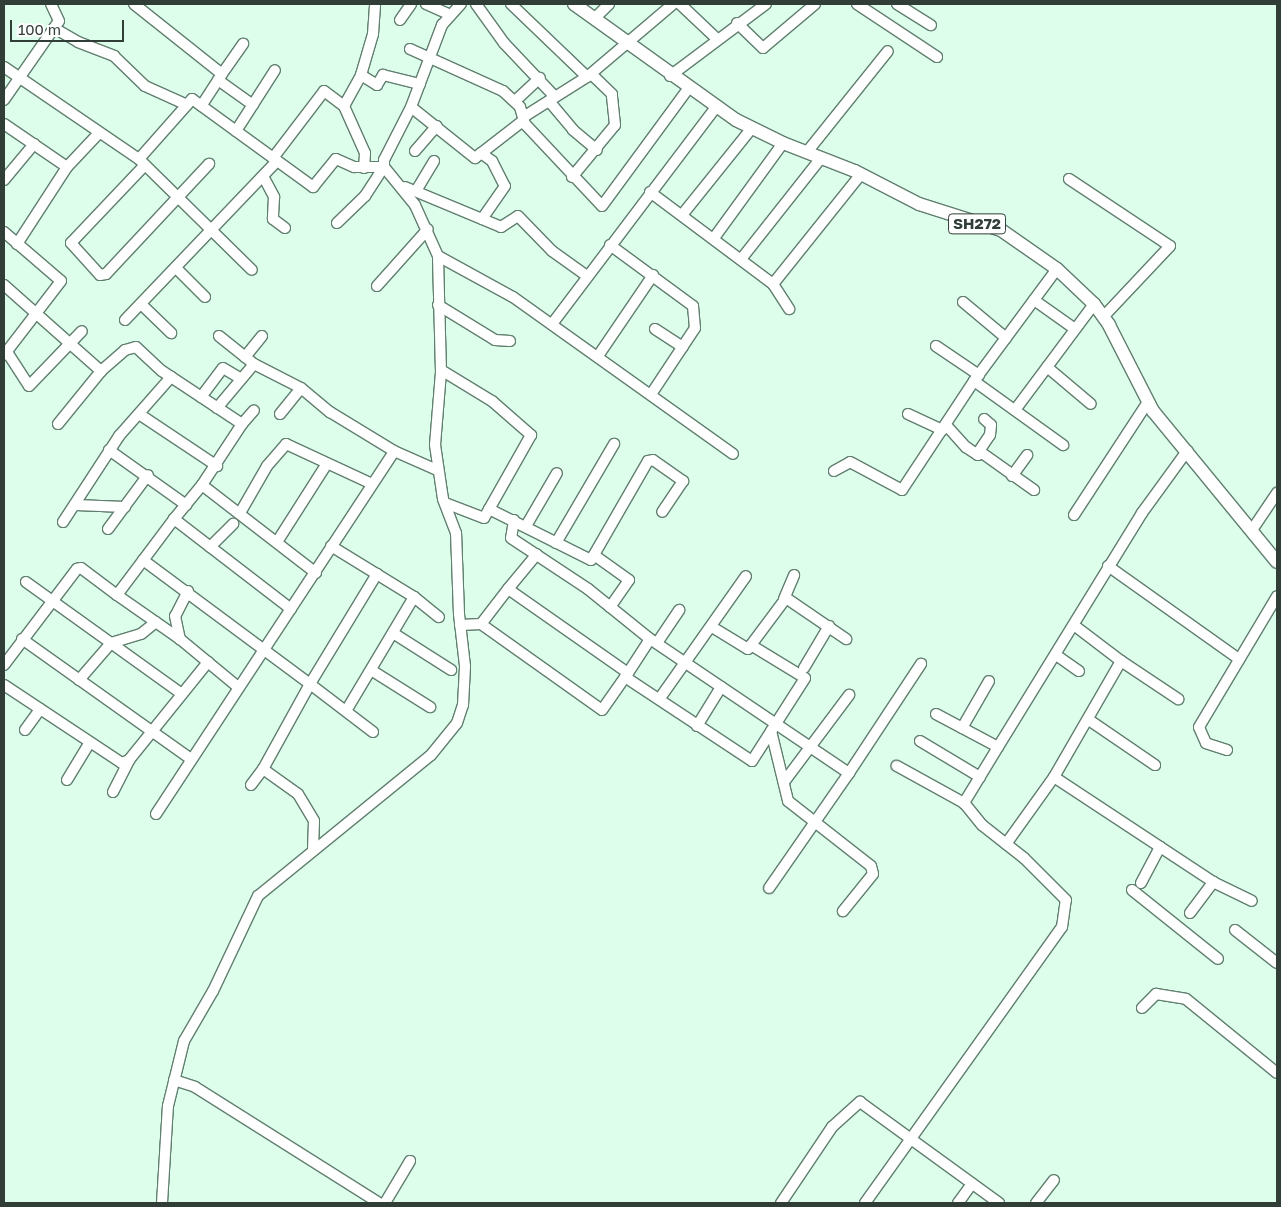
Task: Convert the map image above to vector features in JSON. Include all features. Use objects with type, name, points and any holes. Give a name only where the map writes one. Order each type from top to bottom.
[{"type":"main road","name":"SH272","points":[[574,4],[688,89],[752,128],[783,143],[861,174],[919,204],[1001,230],[1057,269],[1094,304],[1103,317],[1148,402],[1277,562]]},
{"type":"street","points":[[4,100],[59,21],[51,4]]},
{"type":"street","points":[[134,4],[253,105]]},
{"type":"street","points":[[344,106],[361,75],[373,34],[375,4]]},
{"type":"street","points":[[400,20],[411,4]]},
{"type":"street","points":[[426,4],[451,15]]},
{"type":"street","points":[[337,223],[365,196],[384,167],[394,134],[411,107],[442,25],[461,4]]},
{"type":"street","points":[[476,4],[504,43],[540,78],[573,130],[597,150]]},
{"type":"street","points":[[511,4],[589,76],[612,94],[615,124],[597,150],[572,177]]},
{"type":"street","points":[[595,18],[609,4]]},
{"type":"street","points":[[411,107],[475,158],[525,118],[589,76],[673,4]]},
{"type":"street","points":[[680,4],[716,38]]},
{"type":"street","points":[[737,23],[763,48],[816,4]]},
{"type":"street","points":[[857,4],[937,57]]},
{"type":"street","points":[[897,4],[931,25]]},
{"type":"street","points":[[670,76],[759,5]]},
{"type":"street","points":[[54,28],[78,42],[114,56],[145,86],[187,104]]},
{"type":"street","points":[[201,106],[243,44]]},
{"type":"street","points":[[410,49],[503,90],[515,101],[525,118],[572,177],[602,206],[688,89]]},
{"type":"street","points":[[807,152],[888,51]]},
{"type":"street","points":[[4,67],[141,162],[176,199],[252,270]]},
{"type":"street","points":[[236,132],[276,70]]},
{"type":"street","points":[[361,75],[377,85],[383,75],[420,84]]},
{"type":"street","points":[[515,101],[540,78]]},
{"type":"street","points":[[125,320],[263,176],[324,91],[344,106],[365,153],[364,168]]},
{"type":"street","points":[[165,1202],[168,1106],[184,1041],[213,991],[258,896],[431,755],[457,723],[465,686],[456,533],[445,503],[437,470],[441,370],[438,256],[428,229],[405,188],[384,167],[364,168],[336,159],[313,187],[192,99],[71,243],[72,248],[100,275],[106,274],[209,164]]},
{"type":"street","points":[[552,324],[716,107]]},
{"type":"street","points":[[4,124],[67,166]]},
{"type":"street","points":[[415,151],[437,126]]},
{"type":"street","points":[[682,215],[752,128]]},
{"type":"street","points":[[17,244],[67,166],[99,133]]},
{"type":"street","points":[[714,238],[783,143]]},
{"type":"street","points":[[4,180],[34,144]]},
{"type":"street","points":[[482,153],[492,161],[505,186],[482,219]]},
{"type":"street","points":[[742,258],[821,158]]},
{"type":"street","points":[[416,191],[434,161]]},
{"type":"street","points":[[773,284],[861,174]]},
{"type":"street","points":[[263,176],[274,198],[273,219],[285,228]]},
{"type":"street","points":[[1069,179],[1170,246],[1103,317]]},
{"type":"street","points":[[405,188],[501,227],[518,216],[552,251],[588,276]]},
{"type":"street","points":[[650,192],[742,258],[773,284],[789,309]]},
{"type":"street","points":[[377,286],[428,229]]},
{"type":"street","points":[[4,232],[61,281],[38,314],[5,353],[29,386],[82,331]]},
{"type":"street","points":[[610,245],[693,306],[695,328],[652,393]]},
{"type":"street","points":[[438,256],[513,296],[652,393],[733,454]]},
{"type":"street","points":[[176,268],[205,298]]},
{"type":"street","points":[[834,471],[850,462],[902,490],[976,378],[1057,269]]},
{"type":"street","points":[[598,356],[653,275]]},
{"type":"street","points":[[4,285],[72,343],[101,371]]},
{"type":"street","points":[[1034,300],[1076,329]]},
{"type":"street","points":[[963,302],[1006,338]]},
{"type":"street","points":[[141,304],[171,333]]},
{"type":"street","points":[[1015,410],[1094,304]]},
{"type":"street","points":[[438,305],[495,340],[510,341]]},
{"type":"street","points":[[655,329],[683,347]]},
{"type":"street","points":[[219,336],[254,364],[301,388],[330,412],[394,450],[437,470]]},
{"type":"street","points":[[245,357],[262,336]]},
{"type":"street","points":[[58,424],[101,371],[125,350],[136,346],[170,377],[242,424]]},
{"type":"street","points":[[936,346],[1015,410],[1063,444]]},
{"type":"street","points":[[218,408],[254,364]]},
{"type":"street","points":[[1047,367],[1091,404]]},
{"type":"street","points":[[201,397],[223,368],[241,379]]},
{"type":"street","points":[[441,370],[492,401],[531,435],[484,518],[445,503]]},
{"type":"street","points":[[62,522],[76,505],[109,450],[170,377]]},
{"type":"street","points":[[280,414],[301,388]]},
{"type":"street","points":[[1074,515],[1148,402]]},
{"type":"street","points":[[117,595],[174,519],[217,466],[242,424],[254,410]]},
{"type":"street","points":[[139,414],[217,466]]},
{"type":"street","points":[[908,414],[944,428],[977,454],[982,453],[1034,490]]},
{"type":"street","points":[[977,454],[990,434],[991,425],[984,420]]},
{"type":"street","points":[[240,513],[268,466],[286,444],[326,465],[372,484]]},
{"type":"street","points":[[556,543],[614,444]]},
{"type":"street","points":[[109,450],[148,475],[186,504]]},
{"type":"street","points":[[156,814],[394,450]]},
{"type":"street","points":[[964,802],[1075,626],[1108,566],[1187,451]]},
{"type":"street","points":[[1012,476],[1027,455]]},
{"type":"street","points":[[489,509],[591,560],[650,460],[683,481],[662,512]]},
{"type":"street","points":[[277,542],[326,465]]},
{"type":"street","points":[[526,526],[557,473]]},
{"type":"street","points":[[108,529],[148,475]]},
{"type":"street","points":[[202,485],[316,572]]},
{"type":"street","points":[[1252,530],[1277,493]]},
{"type":"street","points":[[76,505],[125,506]]},
{"type":"street","points":[[174,519],[291,609]]},
{"type":"street","points":[[514,520],[512,538],[537,554],[654,641],[720,687],[773,728],[812,749],[849,773]]},
{"type":"street","points":[[210,547],[232,524]]},
{"type":"street","points":[[332,546],[414,597],[438,617]]},
{"type":"street","points":[[480,624],[537,554]]},
{"type":"street","points":[[594,555],[629,580],[610,607]]},
{"type":"street","points":[[143,560],[188,591],[373,732]]},
{"type":"street","points":[[1108,566],[1239,659]]},
{"type":"street","points":[[4,665],[78,568],[180,639],[238,687]]},
{"type":"street","points":[[252,785],[263,769],[310,684],[377,574]]},
{"type":"street","points":[[712,627],[748,649],[784,599],[794,575]]},
{"type":"street","points":[[660,698],[686,664],[746,576]]},
{"type":"street","points":[[26,582],[182,694]]},
{"type":"street","points":[[508,589],[697,726],[750,761],[805,678],[751,645]]},
{"type":"street","points":[[180,639],[174,616],[188,591]]},
{"type":"street","points":[[1227,750],[1206,743],[1199,727],[1277,596]]},
{"type":"street","points":[[346,711],[414,597]]},
{"type":"street","points":[[784,599],[789,598],[846,639]]},
{"type":"street","points":[[460,624],[480,624],[602,710],[627,675],[679,610]]},
{"type":"street","points":[[79,680],[111,643],[142,634],[156,622]]},
{"type":"street","points":[[804,668],[829,626]]},
{"type":"street","points":[[1075,626],[1121,662],[1178,699]]},
{"type":"street","points":[[393,634],[451,670]]},
{"type":"street","points":[[22,639],[191,759]]},
{"type":"street","points":[[1056,656],[1079,671]]},
{"type":"street","points":[[113,792],[130,759],[208,662]]},
{"type":"street","points":[[1006,844],[1054,777],[1089,720],[1121,662]]},
{"type":"street","points":[[769,888],[849,773],[921,664]]},
{"type":"street","points":[[371,670],[430,707]]},
{"type":"street","points":[[962,728],[989,681]]},
{"type":"street","points":[[4,685],[122,764],[130,759]]},
{"type":"street","points":[[697,726],[720,687]]},
{"type":"street","points":[[784,782],[812,749],[848,695]]},
{"type":"street","points":[[25,730],[40,709]]},
{"type":"street","points":[[936,714],[998,747]]},
{"type":"street","points":[[1089,720],[1155,765]]},
{"type":"street","points":[[773,728],[788,802],[814,824],[871,866],[873,874],[843,911]]},
{"type":"street","points":[[920,741],[980,777]]},
{"type":"street","points":[[67,780],[90,742]]},
{"type":"street","points":[[865,1203],[1062,927],[1066,900],[1006,844],[982,825],[964,802],[897,766]]},
{"type":"street","points":[[263,769],[298,794],[308,808],[314,822],[313,850]]},
{"type":"street","points":[[1054,777],[1213,882],[1252,901]]},
{"type":"street","points":[[1142,883],[1160,847]]},
{"type":"street","points":[[1190,913],[1213,882]]},
{"type":"street","points":[[1132,890],[1218,959]]},
{"type":"street","points":[[1235,930],[1277,963]]},
{"type":"street","points":[[1142,1008],[1156,994],[1186,1000],[1277,1073]]},
{"type":"street","points":[[174,1080],[195,1087],[379,1203]]},
{"type":"street","points":[[781,1203],[832,1127],[860,1102],[999,1203]]},
{"type":"street","points":[[385,1203],[410,1161]]},
{"type":"street","points":[[1036,1203],[1054,1180]]},
{"type":"street","points":[[958,1203],[972,1184]]}]
